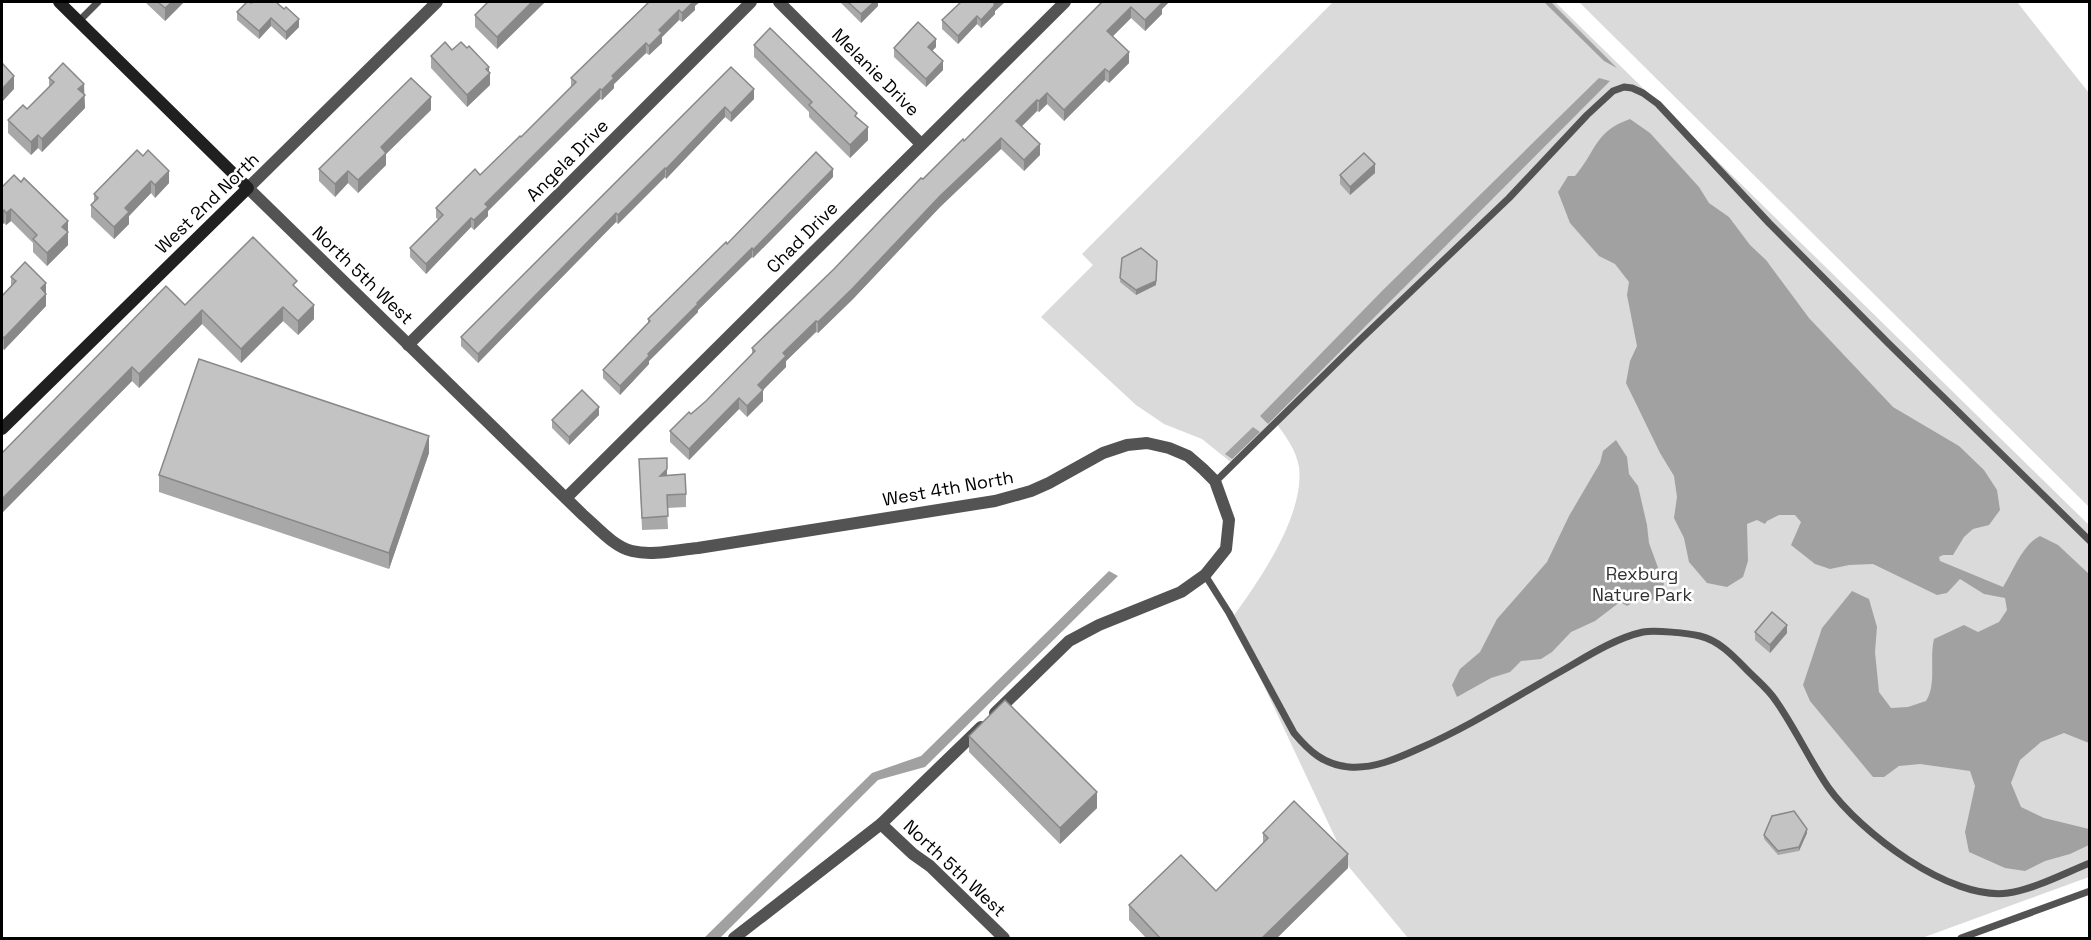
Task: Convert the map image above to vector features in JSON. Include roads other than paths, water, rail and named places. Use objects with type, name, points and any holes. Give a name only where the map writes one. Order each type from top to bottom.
[{"type":"street","name":"North 5th West","points":[[59,2],[566,498],[620,546],[631,551],[652,553]]},
{"type":"street","name":"West 2nd North","points":[[2,429],[437,2]]},
{"type":"street","name":"Angela Drive","points":[[408,345],[751,2]]},
{"type":"street","name":"Melanie Drive","points":[[779,2],[921,144]]},
{"type":"street","name":"Chad Drive","points":[[566,498],[1065,2]]},
{"type":"street","name":"West 4th North","points":[[652,553],[698,548],[994,501],[1043,486],[1103,453],[1147,443],[1169,448],[1188,456],[1215,482],[1229,520],[1226,549],[1205,575],[1181,592],[1099,625],[1069,641],[881,824],[734,939]]},
{"type":"street","name":"North 5th West","points":[[881,824],[930,866],[1004,939]]},
{"type":"lane","points":[[79,21],[98,2]]},
{"type":"lane","points":[[1215,482],[1360,339],[1509,198],[1587,115],[1613,91],[1624,87],[1644,93],[1658,104],[1801,255],[2090,541]]},
{"type":"lane","points":[[1205,575],[1229,613],[1294,733],[1318,758],[1335,764],[1366,767],[1394,760],[1436,741],[1583,658],[1625,638],[1645,632],[1702,636],[1726,649],[1775,699],[1829,788],[1851,814],[1902,856],[1954,883],[1989,892],[2008,893],[2039,884],[2090,863]]},
{"type":"lane","points":[[1961,939],[2090,891]]},
{"type":"park label","name":"Rexburg Nature Park","points":[[1642,583]]}]
